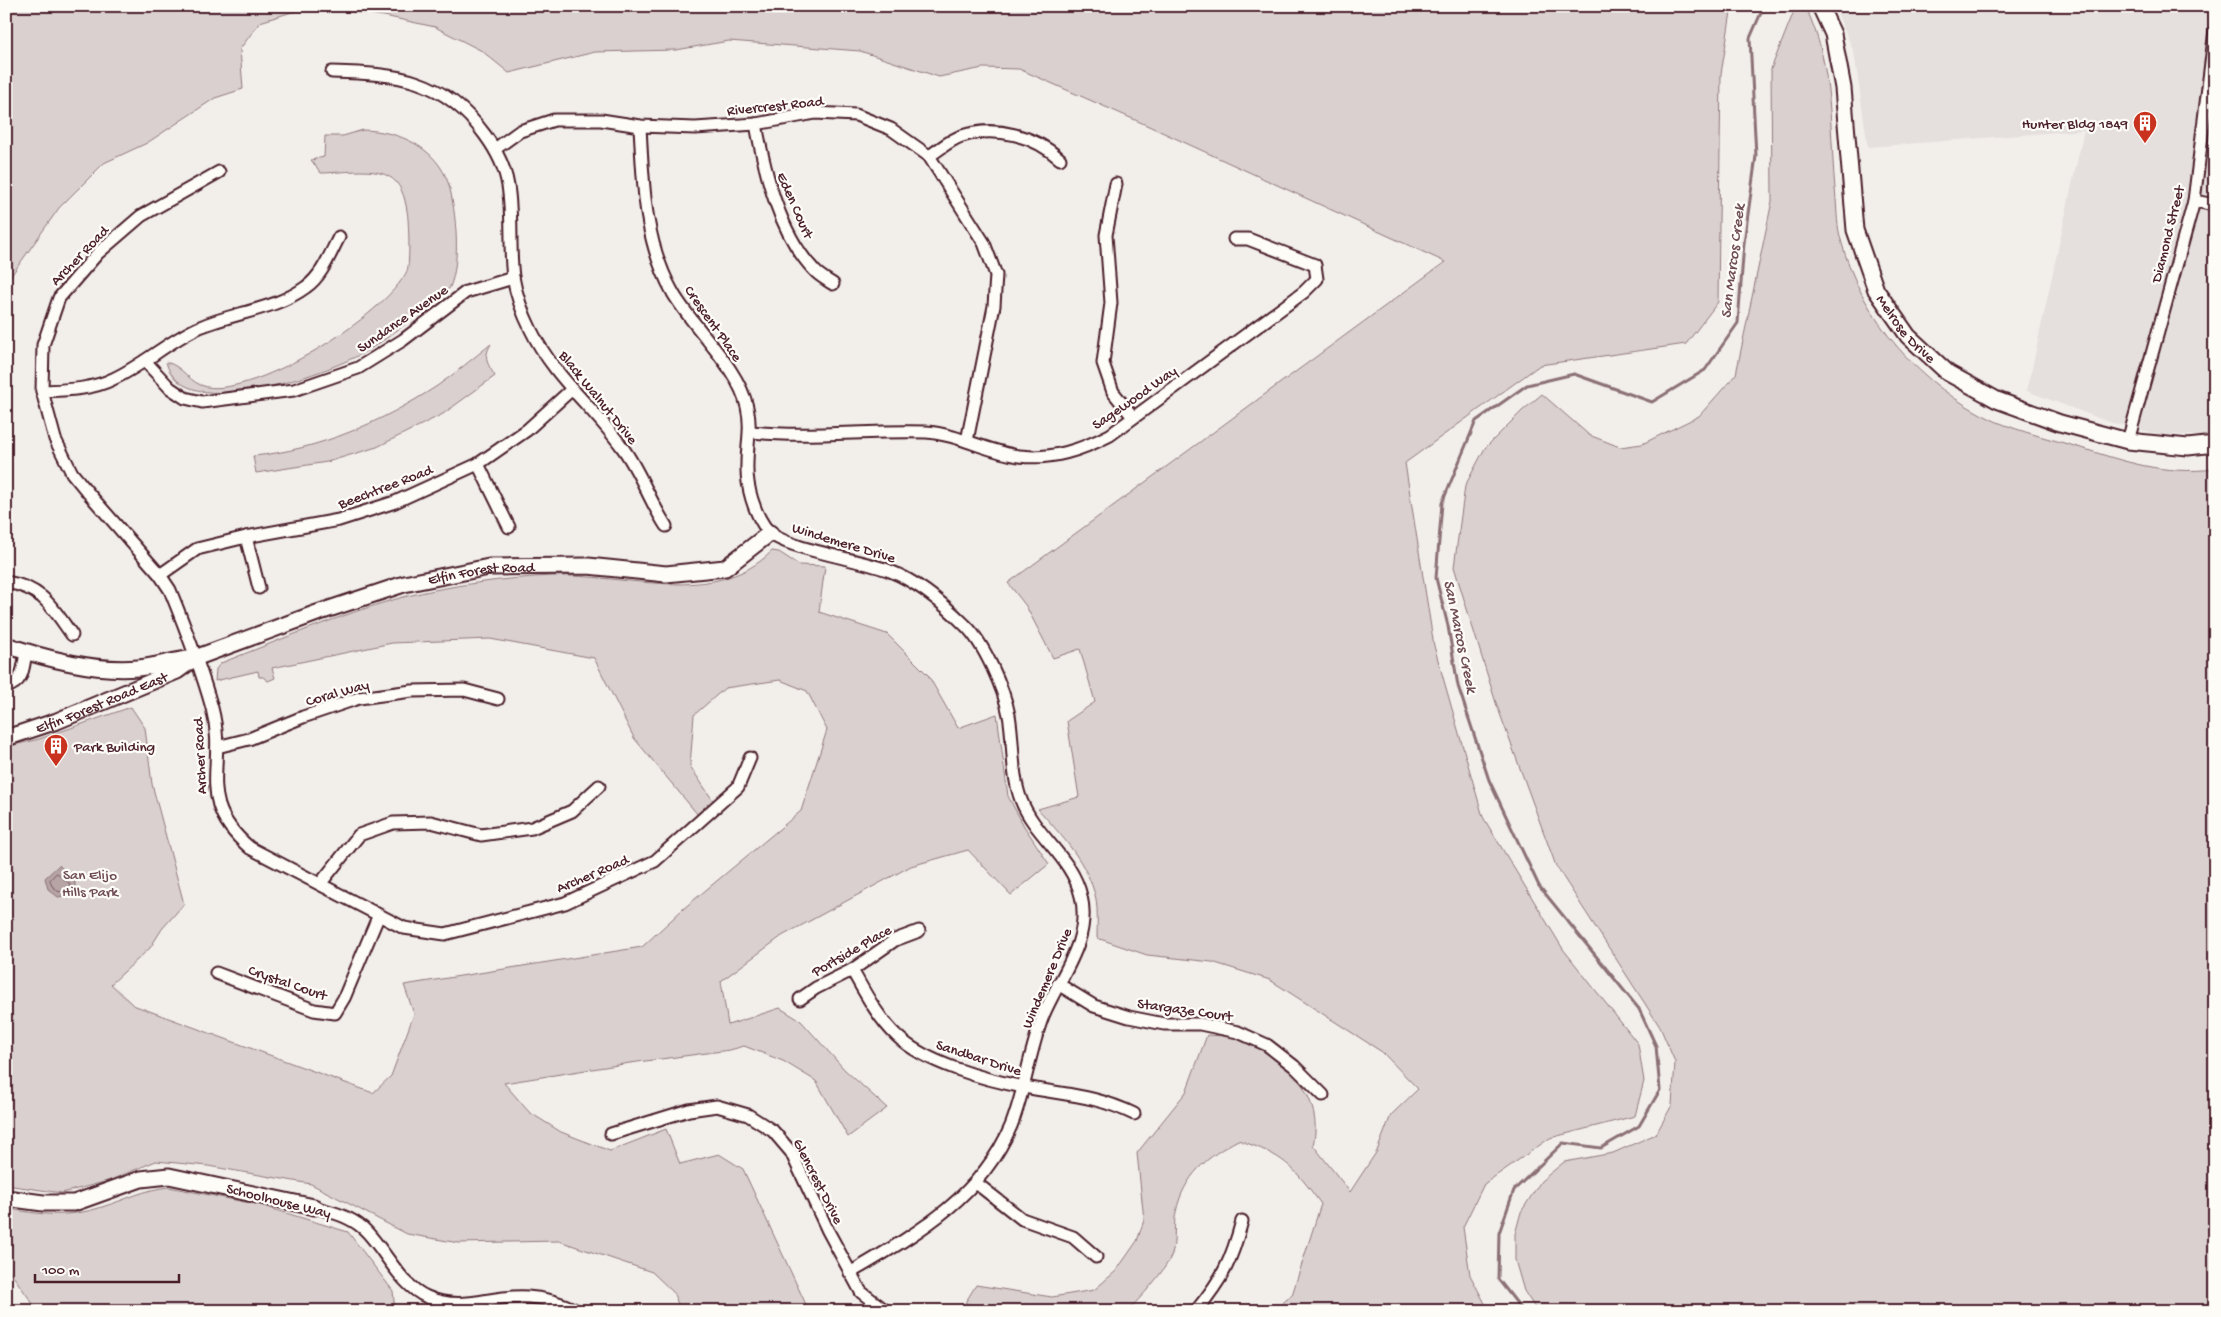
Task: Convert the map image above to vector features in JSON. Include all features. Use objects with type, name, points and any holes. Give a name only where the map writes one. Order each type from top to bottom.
[{"type":"street","name":"Melrose Drive","points":[[1820,6],[1833,34],[1843,88],[1855,230],[1876,290],[1908,336],[1948,373],[1997,400],[2060,423],[2128,441],[2188,447],[2215,444]]},
{"type":"street","name":"Diamond Street","points":[[2128,441],[2194,201],[2215,30]]},
{"type":"street","name":"Black Walnut Drive","points":[[332,72],[381,73],[425,84],[448,97],[468,115],[495,149],[503,166],[508,186],[513,278],[531,331],[547,358],[571,390],[623,448],[636,469],[651,503],[666,526]]},
{"type":"street","name":"Rivercrest Road","points":[[495,149],[520,131],[554,120],[601,120],[640,126],[695,128],[756,124],[815,113],[856,115],[891,129],[929,156],[984,243],[996,275],[994,306],[967,441]]},
{"type":"street","name":"Eden Court","points":[[756,124],[765,171],[780,214],[798,248],[815,271],[833,284]]},
{"type":"street","name":"Crescent Place","points":[[640,126],[644,202],[655,253],[674,294],[731,373],[747,402],[751,432],[746,465],[753,503],[770,533]]},
{"type":"street","points":[[929,156],[961,136],[992,131],[1020,136],[1046,147],[1060,160]]},
{"type":"street","name":"Archer Road","points":[[219,172],[141,216],[98,252],[58,298],[43,345],[42,391],[55,440],[72,473],[160,575],[178,608],[212,707],[217,747],[214,788],[217,804],[224,822],[235,836],[250,848],[320,884],[378,917],[404,928],[445,934],[565,903],[655,861],[738,787],[750,758]]},
{"type":"street","points":[[1116,184],[1106,235],[1111,303],[1103,363],[1113,392],[1133,418]]},
{"type":"street","points":[[2194,201],[2215,205]]},
{"type":"street","points":[[42,391],[75,390],[111,380],[146,361],[169,342],[201,326],[287,300],[308,286],[321,272],[339,237]]},
{"type":"street","name":"Sagewood Way","points":[[751,432],[785,435],[929,432],[1018,456],[1053,456],[1084,448],[1110,435],[1304,292],[1317,279],[1316,265],[1248,239],[1234,239]]},
{"type":"street","name":"Sundance Avenue","points":[[146,361],[170,388],[185,398],[202,402],[294,390],[358,368],[403,340],[466,292],[513,278]]},
{"type":"street","name":"Beechtree Road","points":[[160,575],[197,548],[339,520],[394,502],[478,464],[527,430],[571,390]]},
{"type":"street","points":[[478,464],[509,527]]},
{"type":"street","name":"Elfin Forest Road","points":[[195,658],[404,584],[489,567],[588,566],[666,574],[726,568],[770,533]]},
{"type":"street","name":"Windemere Drive","points":[[770,533],[796,545],[892,571],[935,597],[969,628],[992,668],[1008,712],[1021,799],[1039,830],[1068,865],[1081,894],[1085,923],[1076,950],[1043,1016],[1011,1125],[995,1156],[976,1183],[950,1209],[915,1234],[850,1273]]},
{"type":"street","points":[[246,537],[259,588]]},
{"type":"street","points":[[6,582],[22,585],[46,599],[72,635]]},
{"type":"street","points":[[6,645],[36,656],[104,667],[138,668],[172,660],[195,658]]},
{"type":"street","points":[[6,687],[15,685],[22,678],[26,652]]},
{"type":"street","name":"Elfin Forest Road East","points":[[6,738],[57,721],[177,671],[195,658]]},
{"type":"street","name":"Coral Way","points":[[217,747],[249,739],[303,717],[359,698],[412,691],[464,690],[498,700]]},
{"type":"street","points":[[320,884],[359,835],[393,823],[431,822],[481,835],[532,828],[572,811],[599,786]]},
{"type":"street","name":"Crystal Court","points":[[216,973],[314,1010],[335,1013],[344,998],[378,917]]},
{"type":"street","name":"Portside Place","points":[[800,999],[816,988],[852,970],[895,940],[919,931]]},
{"type":"street","name":"Sandbar Drive","points":[[852,970],[874,1009],[897,1036],[924,1055],[956,1069],[1022,1087],[1110,1102],[1134,1114]]},
{"type":"street","name":"Stargaze Court","points":[[1058,984],[1094,1006],[1129,1017],[1164,1024],[1200,1024],[1238,1032],[1267,1045],[1294,1066],[1323,1095]]},
{"type":"street","name":"Glencrest Drive","points":[[611,1134],[689,1110],[717,1106],[748,1115],[774,1130],[790,1152],[861,1292],[886,1311]]},
{"type":"street","name":"Schoolhouse Way","points":[[6,1198],[43,1203],[74,1203],[140,1179],[169,1176],[314,1207],[348,1218],[364,1229],[400,1276],[426,1297],[459,1306],[526,1296],[560,1301],[578,1311]]},
{"type":"street","points":[[976,1183],[1022,1219],[1073,1237],[1096,1257]]},
{"type":"street","points":[[1196,1311],[1217,1285],[1233,1256],[1242,1221]]},
{"type":"shaded area","points":[[1834,6],[2215,6],[2215,434],[2203,436],[2158,434],[2109,422],[2027,391],[2084,130],[1868,147],[1854,52]]},
{"type":"green space","points":[[6,6],[1732,6],[1721,74],[1718,302],[1686,344],[1540,365],[1405,463],[1434,646],[1483,817],[1563,949],[1638,1044],[1644,1081],[1635,1116],[1550,1138],[1484,1184],[1463,1227],[1470,1275],[1489,1311],[1273,1311],[1292,1295],[1321,1204],[1286,1163],[1267,1151],[1238,1140],[1207,1160],[1191,1177],[1176,1212],[1173,1249],[1169,1261],[1152,1284],[1127,1311],[1002,1311],[965,1303],[976,1285],[1052,1297],[1094,1290],[1116,1271],[1137,1241],[1144,1220],[1137,1153],[1186,1092],[1207,1035],[1227,1036],[1248,1042],[1265,1050],[1281,1061],[1295,1075],[1305,1091],[1312,1108],[1315,1126],[1313,1145],[1350,1192],[1377,1151],[1391,1115],[1418,1089],[1382,1052],[1270,980],[1212,962],[1147,955],[1097,938],[1096,899],[1087,874],[1073,851],[1038,809],[1079,797],[1067,721],[1095,702],[1080,649],[1053,658],[1026,606],[1008,583],[1445,262],[1142,123],[1019,69],[983,68],[939,77],[860,51],[729,41],[676,50],[595,52],[509,73],[482,51],[435,27],[384,16],[321,8],[292,12],[260,22],[240,49],[243,89],[215,98],[147,143],[104,163],[59,208],[6,283]]},
{"type":"green space","points":[[1796,6],[1805,6],[1822,52],[1829,101],[1837,220],[1841,240],[1851,269],[1864,297],[1879,323],[1898,348],[1919,370],[1943,390],[1968,407],[2005,425],[2112,458],[2145,466],[2178,470],[2215,469],[2215,1311],[1537,1311],[1524,1291],[1515,1260],[1515,1234],[1521,1212],[1541,1181],[1564,1162],[1613,1153],[1656,1134],[1672,1105],[1675,1062],[1660,1027],[1556,866],[1496,703],[1454,567],[1465,486],[1485,448],[1542,394],[1589,435],[1620,447],[1642,444],[1699,416],[1736,374],[1772,201],[1771,69]]},
{"type":"green space","points":[[363,130],[390,134],[415,144],[436,161],[443,172],[452,196],[456,236],[455,264],[448,290],[379,343],[345,362],[319,372],[289,382],[226,393],[198,390],[178,381],[166,362],[178,367],[195,382],[207,387],[229,386],[256,379],[286,366],[347,330],[394,289],[407,271],[409,260],[408,216],[399,186],[388,176],[381,173],[356,171],[321,173],[311,160],[324,157],[325,136],[343,136]]},
{"type":"green space","points":[[491,344],[487,353],[487,360],[495,376],[443,414],[377,447],[327,462],[256,473],[253,456],[302,448],[326,441],[372,422],[437,386]]},
{"type":"green space","name":"San Elijo Hills Park","points":[[772,551],[779,552],[799,565],[825,566],[819,612],[887,634],[928,675],[958,728],[997,714],[1008,796],[1024,826],[1049,864],[1011,895],[968,850],[911,866],[782,936],[721,981],[728,1025],[780,1008],[801,1021],[845,1070],[887,1108],[848,1137],[816,1081],[783,1061],[744,1046],[730,1050],[630,1063],[504,1083],[529,1112],[561,1132],[610,1151],[666,1129],[680,1164],[719,1154],[743,1169],[809,1311],[681,1311],[673,1292],[652,1272],[559,1241],[459,1243],[407,1234],[311,1184],[208,1166],[156,1161],[108,1181],[62,1193],[6,1185],[6,747],[39,739],[131,707],[145,728],[152,784],[184,904],[162,929],[150,948],[111,984],[133,1005],[373,1093],[391,1076],[414,1014],[404,985],[642,947],[683,909],[801,811],[827,730],[807,691],[780,680],[725,688],[694,715],[690,766],[714,802],[698,815],[634,738],[594,658],[490,639],[392,643],[272,668],[275,678],[268,681],[263,677],[259,677],[258,671],[215,681],[216,669],[221,663],[311,628],[357,611],[421,593],[515,578],[553,576],[580,576],[668,584],[696,583],[724,579],[749,568]]},
{"type":"green space","points":[[169,1187],[260,1205],[348,1232],[393,1291],[395,1311],[38,1311],[6,1266],[6,1208],[42,1214],[78,1213],[152,1190]]},
{"type":"water","points":[[59,865],[75,882],[75,888],[68,895],[58,897],[48,889],[45,878]]},
{"type":"waterway","name":"San Marcos Creek","points":[[1523,1311],[1498,1279],[1499,1233],[1514,1190],[1563,1143],[1601,1148],[1639,1126],[1660,1090],[1656,1046],[1639,1009],[1539,886],[1489,780],[1458,686],[1448,626],[1436,578],[1442,503],[1476,421],[1527,385],[1574,374],[1652,402],[1705,370],[1738,323],[1744,243],[1756,156],[1750,38],[1764,6]]},
{"type":"place","name":"Hunter Bldg 1849","points":[[2145,144]]},
{"type":"place","name":"Park Building","points":[[56,767]]}]
